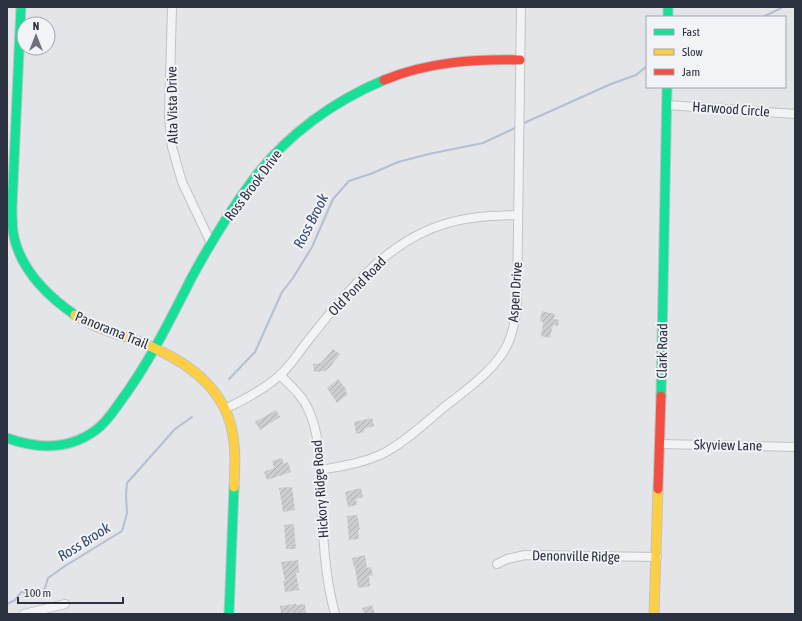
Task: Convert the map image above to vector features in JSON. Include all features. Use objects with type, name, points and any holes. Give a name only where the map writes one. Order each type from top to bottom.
[{"type":"street","name":"Panorama Trail","points":[[21,7],[12,207],[13,231],[17,248],[24,264],[33,278],[49,295],[75,316],[100,327],[156,347],[178,360],[198,375],[225,409],[232,432],[235,456],[229,614]]},
{"type":"street","name":"Alta Vista Drive","points":[[172,7],[169,116],[172,147],[182,182],[211,242]]},
{"type":"street","name":"Aspen Drive","points":[[320,470],[359,463],[391,449],[485,374],[502,353],[512,334],[517,302],[521,7]]},
{"type":"street","name":"Ross Brook Drive","points":[[7,438],[32,446],[55,447],[82,439],[95,431],[105,422],[145,367],[211,242],[244,193],[261,170],[278,151],[307,125],[346,98],[381,81],[420,68],[488,59],[520,60]]},
{"type":"street","name":"Clark Road","points":[[654,614],[660,444],[667,88]]},
{"type":"street","name":"Harwood Circle","points":[[666,105],[795,114]]},
{"type":"street","name":"Old Pond Road","points":[[225,409],[255,393],[280,375],[320,325],[365,273],[391,250],[423,232],[447,223],[484,216],[517,215]]},
{"type":"street","name":"Hickory Ridge Road","points":[[280,375],[295,389],[308,409],[314,428],[320,470],[325,564],[335,614]]},
{"type":"street","name":"Skyview Lane","points":[[660,444],[795,446]]},
{"type":"street","name":"Denonville Ridge","points":[[497,564],[507,559],[524,555],[657,557]]},
{"type":"street","points":[[24,614],[65,604]]},
{"type":"building","points":[[542,311],[555,314],[554,319],[559,320],[558,326],[553,325],[550,338],[541,336],[543,322],[540,321]]},
{"type":"building","points":[[333,349],[340,354],[330,367],[325,371],[314,372],[313,364],[321,363]]},
{"type":"building","points":[[338,379],[347,390],[345,391],[348,394],[337,403],[327,388]]},
{"type":"building","points":[[276,410],[280,417],[260,430],[255,422]]},
{"type":"building","points":[[372,418],[374,426],[364,429],[364,432],[356,434],[354,422]]},
{"type":"building","points":[[282,458],[284,464],[288,462],[291,472],[267,480],[264,472],[274,468],[272,461]]},
{"type":"building","points":[[292,487],[295,510],[283,512],[279,488]]},
{"type":"building","points":[[361,488],[363,497],[356,499],[357,505],[348,507],[345,492]]},
{"type":"building","points":[[357,515],[360,529],[358,530],[359,539],[349,540],[347,516]]},
{"type":"building","points":[[294,524],[296,549],[286,549],[284,525]]},
{"type":"building","points":[[365,555],[367,568],[371,567],[373,575],[369,576],[370,586],[358,588],[352,558]]},
{"type":"building","points":[[298,560],[299,572],[296,573],[299,590],[285,592],[283,581],[285,581],[281,562]]},
{"type":"building","points":[[305,604],[306,614],[281,614],[280,606]]},
{"type":"building","points":[[372,605],[375,614],[364,614],[362,608]]},
{"type":"waterway","name":"Ross Brook","points":[[765,16],[783,7]]},
{"type":"waterway","name":"Ross Brook","points":[[524,123],[611,84],[636,75],[646,67]]},
{"type":"waterway","name":"Ross Brook","points":[[229,379],[255,352],[282,292],[293,278],[312,247],[333,199],[349,181],[373,173],[398,162],[483,143],[515,128]]},
{"type":"waterway","name":"Ross Brook","points":[[7,604],[15,600],[21,592],[40,595],[45,588],[48,578],[122,531],[127,513],[127,483],[175,429],[192,417]]},
{"type":"traffic: fast","points":[[21,7],[12,207],[13,232],[21,257],[35,280],[54,299],[75,315]]},
{"type":"traffic: fast","points":[[668,7],[668,16]]},
{"type":"traffic: fast","points":[[7,438],[18,442],[41,446],[53,446],[86,437],[103,424],[131,387],[159,341],[206,251],[246,189],[268,161],[313,120],[347,98],[384,80]]},
{"type":"traffic: fast","points":[[661,396],[667,88]]},
{"type":"traffic: fast","points":[[229,614],[234,487]]},
{"type":"traffic: slow","points":[[75,315],[97,327],[137,341],[167,354],[195,373],[207,384],[217,396],[225,410],[231,426],[235,464],[234,487]]},
{"type":"traffic: slow","points":[[654,614],[658,489]]},
{"type":"traffic: jam","points":[[384,80],[434,65],[485,60],[520,60]]},
{"type":"traffic: jam","points":[[658,489],[661,396]]}]
